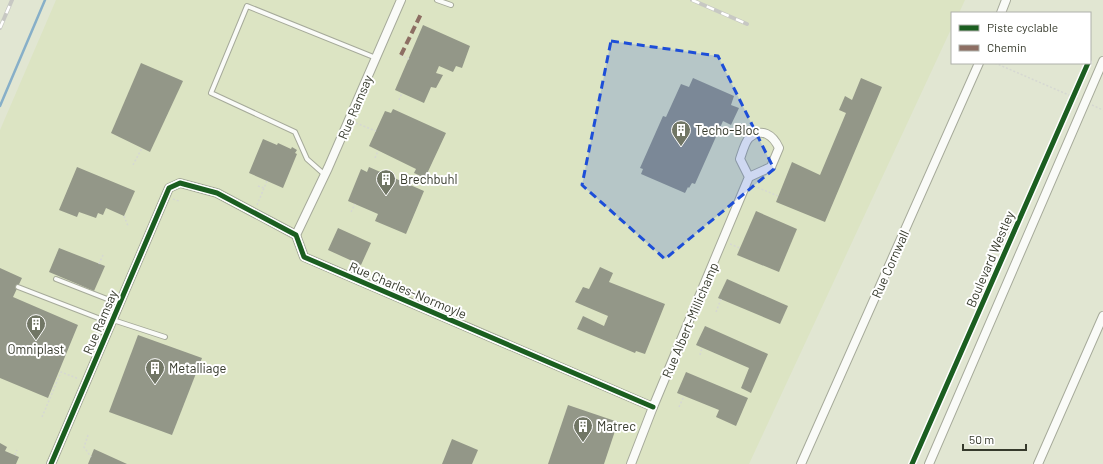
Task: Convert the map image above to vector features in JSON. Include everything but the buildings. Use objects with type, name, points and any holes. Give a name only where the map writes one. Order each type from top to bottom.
[{"type":"street","name":"Rue Ramsay","points":[[296,235],[325,175],[401,0]]},
{"type":"street","points":[[1001,12],[1006,0]]},
{"type":"street","name":"Boulevard Westley","points":[[929,464],[1103,61]]},
{"type":"street","name":"Rue Cornwall","points":[[801,464],[979,64]]},
{"type":"street","points":[[758,133],[765,133],[775,140],[779,148],[771,167],[748,180],[740,159],[748,139],[758,133]]},
{"type":"street","name":"Rue Albert-Millichamp","points":[[631,464],[653,407],[748,180]]},
{"type":"street","name":"Rue Ramsay","points":[[51,464],[169,188],[180,183],[217,193],[254,213]]},
{"type":"street","points":[[254,213],[296,235]]},
{"type":"street","name":"Rue Charles-Normoyle","points":[[296,235],[304,257],[653,407]]},
{"type":"street","points":[[1038,464],[1103,316]]},
{"type":"lane","points":[[437,0],[451,5]]},
{"type":"lane","points":[[325,175],[308,159],[295,132],[211,93],[247,6],[376,58]]},
{"type":"lane","points":[[56,279],[120,304]]},
{"type":"lane","points":[[18,287],[112,322],[165,337]]},
{"type":"path","points":[[400,55],[409,59]]},
{"type":"path","points":[[997,64],[1103,110]]},
{"type":"path","points":[[1070,104],[1076,90]]},
{"type":"path","points":[[399,100],[402,94]]},
{"type":"path","points":[[349,121],[376,131]]},
{"type":"path","points":[[133,165],[142,148]]},
{"type":"path","points":[[375,158],[378,151]]},
{"type":"path","points":[[748,180],[778,196]]},
{"type":"path","points":[[254,213],[267,181]]},
{"type":"path","points":[[258,186],[265,188]]},
{"type":"path","points":[[351,212],[355,204]]},
{"type":"path","points":[[124,216],[128,226]]},
{"type":"path","points":[[723,241],[740,248]]},
{"type":"path","points":[[99,264],[103,255]]},
{"type":"path","points":[[716,312],[721,299]]},
{"type":"path","points":[[700,355],[702,348]]},
{"type":"path","points":[[42,417],[60,371],[86,382]]},
{"type":"path","points":[[679,407],[684,396]]},
{"type":"path","points":[[88,435],[84,447],[91,457]]},
{"type":"path","points":[[14,455],[17,450]]},
{"type":"highlighted area","points":[[611,41],[718,56],[774,169],[665,259],[582,185]]},
{"type":"shaded area","points":[[56,0],[965,0],[959,12],[951,12],[951,29],[749,464],[0,464],[0,130]]},
{"type":"waterway","points":[[0,106],[45,0]]},
{"type":"railway","points":[[0,28],[12,0]]},
{"type":"railway","points":[[692,0],[747,24]]},
{"type":"marked path","points":[[401,55],[421,14]]},
{"type":"cycle path","points":[[912,464],[1088,64]]},
{"type":"cycle path","points":[[51,464],[169,188],[180,183],[217,193],[296,235],[304,257],[653,407]]},
{"type":"place","name":"Techo-Bloc","points":[[681,147]]},
{"type":"place","name":"Brechbuhl","points":[[386,196]]},
{"type":"place","name":"Omniplast","points":[[36,341]]},
{"type":"place","name":"Metalliage","points":[[155,385]]},
{"type":"place","name":"Matrec","points":[[583,443]]}]
